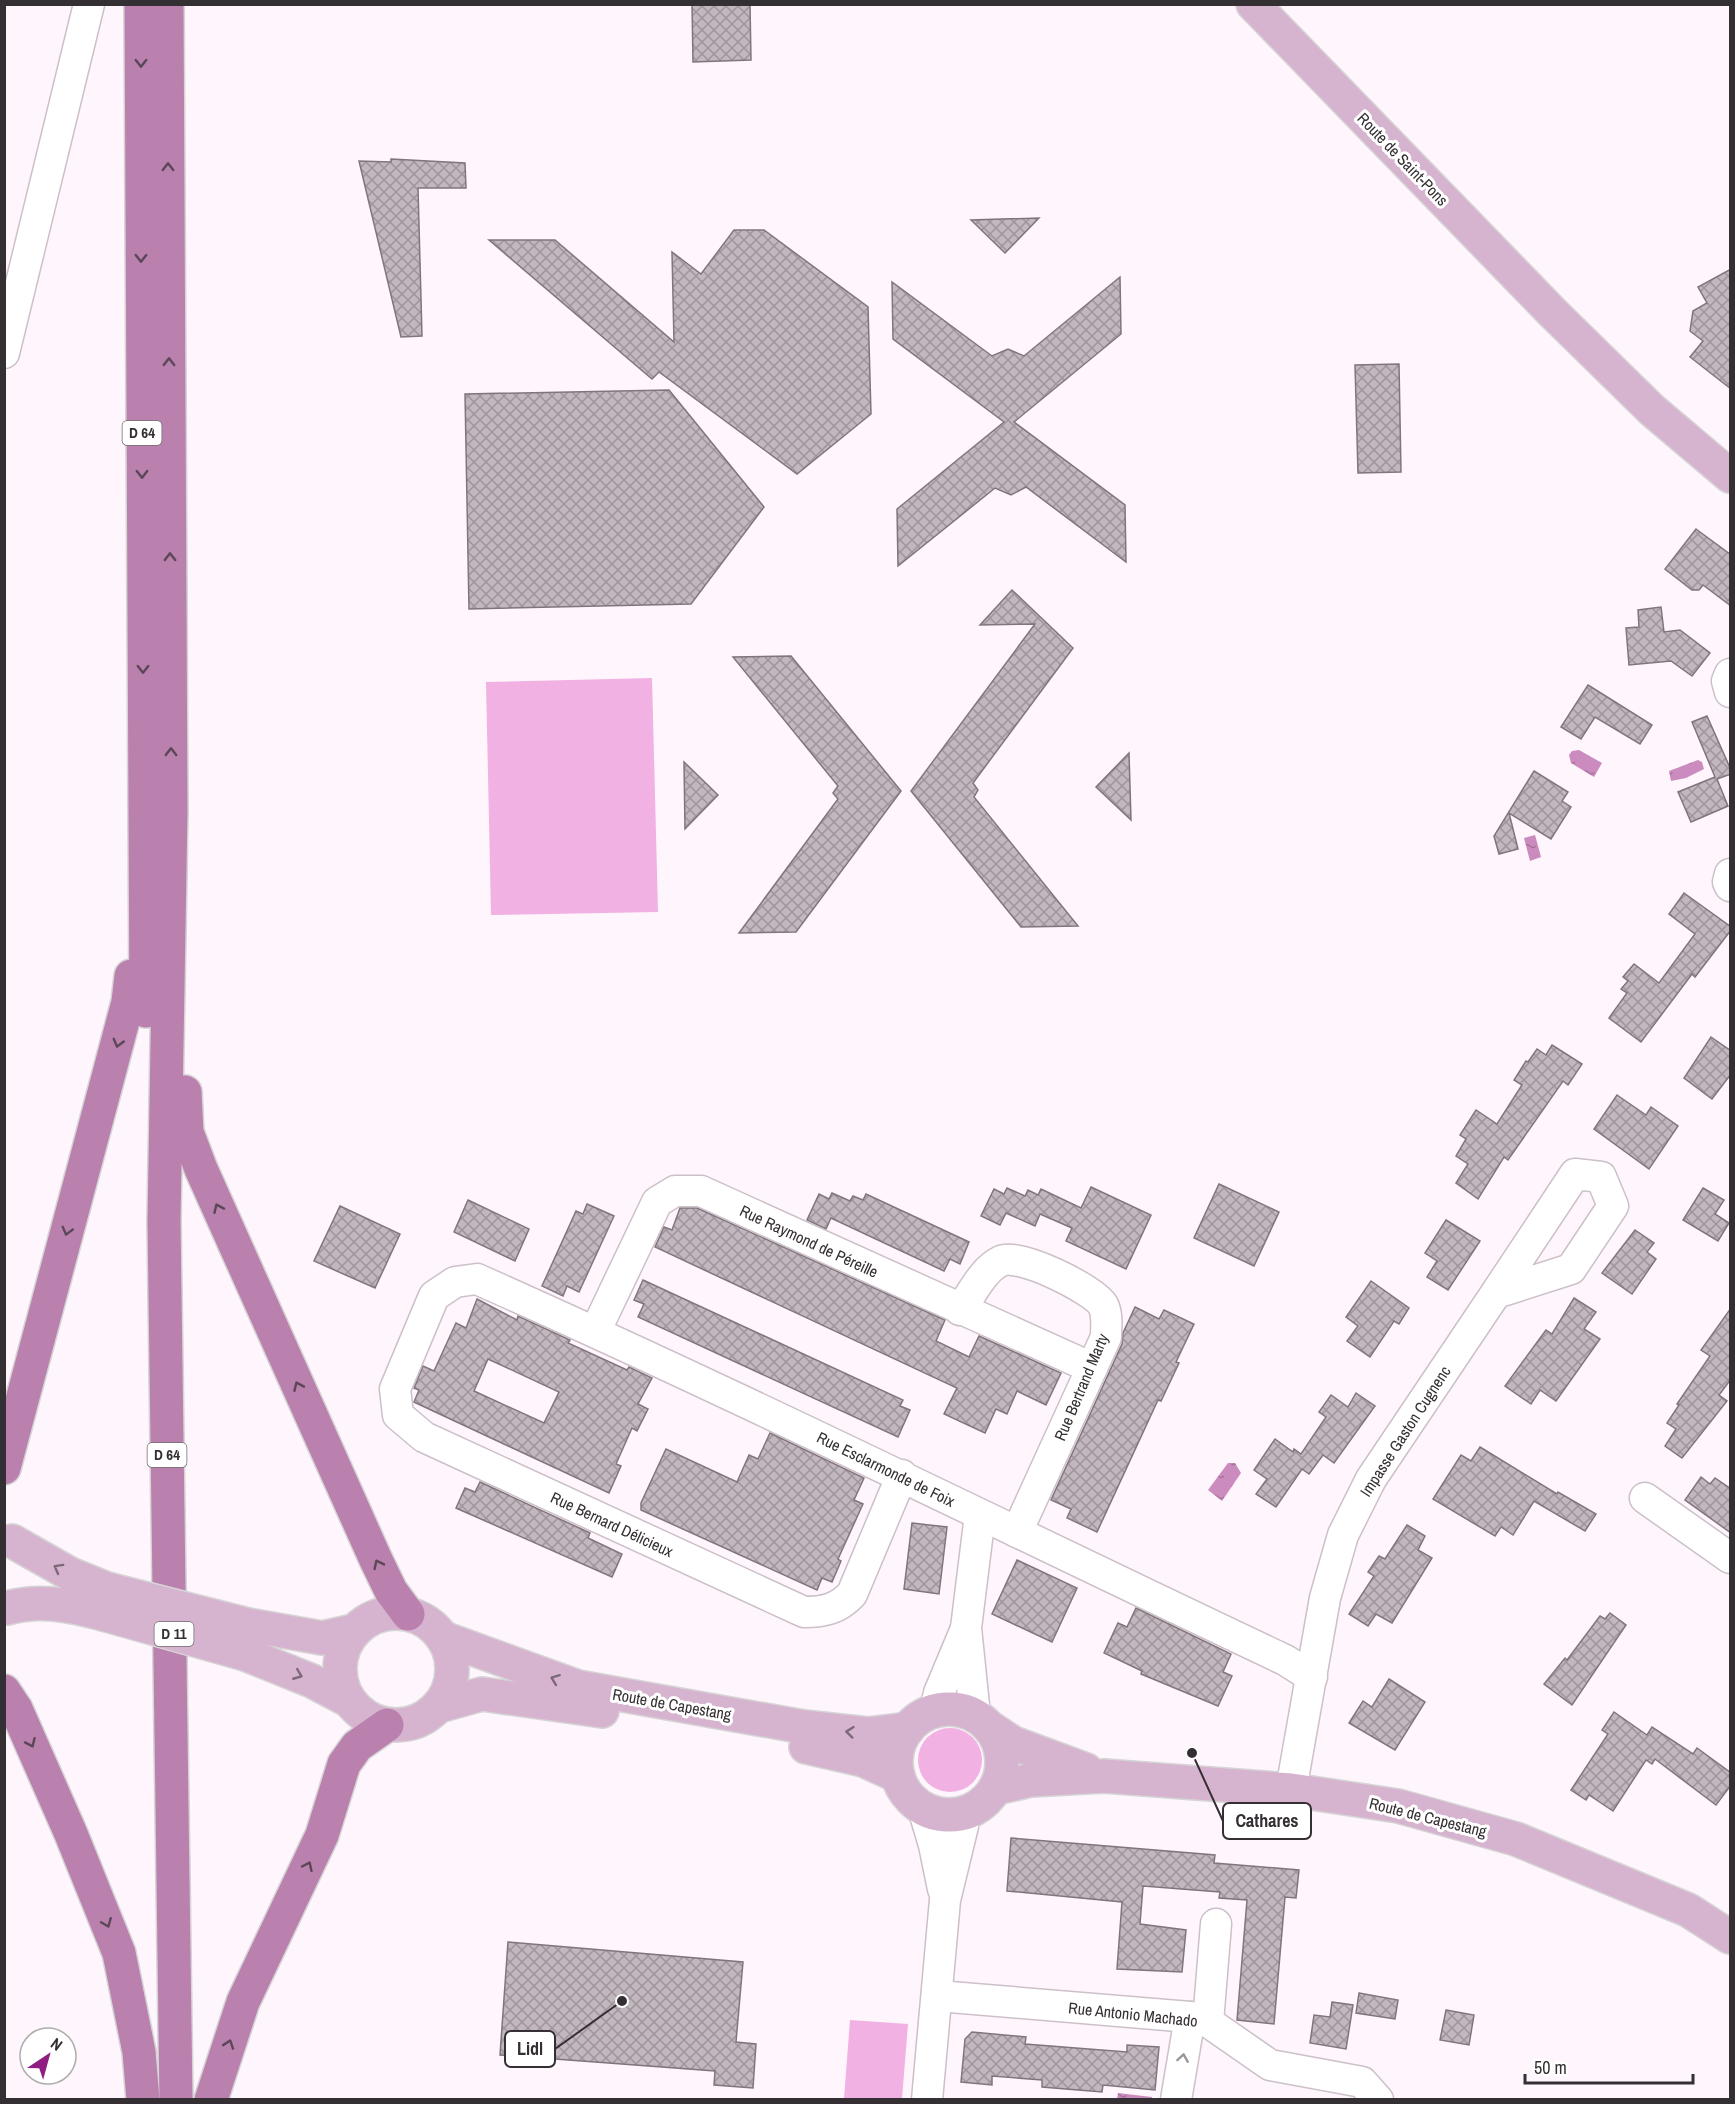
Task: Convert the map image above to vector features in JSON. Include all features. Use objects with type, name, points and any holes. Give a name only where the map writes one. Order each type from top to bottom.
[{"type":"highway","name":"D 64","points":[[141,4],[144,861],[158,2100]]},
{"type":"highway","name":"D 64","points":[[167,4],[171,811],[164,1221],[176,2100]]},
{"type":"highway","points":[[171,811],[187,1132],[201,1169],[376,1560],[391,1591],[408,1614]]},
{"type":"highway","points":[[4,1468],[129,1002],[144,861]]},
{"type":"highway","points":[[4,1691],[16,1709],[71,1834],[119,1953],[139,2052],[143,2100]]},
{"type":"highway","points":[[211,2100],[243,2002],[322,1835],[344,1764],[357,1746],[387,1725]]},
{"type":"main road","name":"Route de Saint-Pons","points":[[1253,4],[1553,313],[1652,410],[1731,476]]},
{"type":"main road","name":"Route de Saint-Pons","points":[[1553,313],[1731,450]]},
{"type":"main road","points":[[6,1609],[16,1593],[20,1575],[19,1557],[8,1536]]},
{"type":"main road","name":"D 11","points":[[8,1536],[70,1574],[105,1601]]},
{"type":"main road","name":"D 11","points":[[6,1609],[27,1603],[105,1601],[246,1639],[322,1638],[353,1631]]},
{"type":"main road","points":[[408,1614],[434,1627],[443,1638],[451,1654],[452,1673],[448,1691],[439,1706],[424,1718],[406,1725],[387,1725],[359,1712],[348,1700],[341,1683],[339,1665],[343,1647],[353,1631],[378,1615],[408,1614]]},
{"type":"main road","name":"Route de Capestang","points":[[443,1638],[578,1688],[804,1727],[868,1734],[908,1729]]},
{"type":"main road","name":"D 11","points":[[246,1639],[348,1700]]},
{"type":"main road","name":"Route de Capestang","points":[[439,1706],[482,1694],[591,1709],[843,1754],[898,1776]]},
{"type":"main road","points":[[956,1708],[983,1722],[1001,1747],[1003,1768],[996,1788],[983,1804],[964,1813],[943,1815],[923,1808],[907,1795],[898,1776],[896,1755],[902,1735],[916,1719],[935,1710],[956,1708]]},
{"type":"main road","name":"Route de Capestang","points":[[983,1722],[1013,1743],[1037,1754],[1104,1776]]},
{"type":"main road","name":"Route de Capestang","points":[[996,1788],[1031,1780],[1104,1776],[1291,1790],[1398,1806],[1516,1839],[1688,1910],[1731,1937]]},
{"type":"street","points":[[4,353],[90,4]]},
{"type":"street","points":[[1731,674],[1727,681],[1731,692]]},
{"type":"street","points":[[1731,874],[1728,882],[1731,886]]},
{"type":"street","name":"Rue Raymond de Péreille","points":[[595,1332],[657,1202],[675,1191],[701,1191],[1092,1368]]},
{"type":"street","name":"Rue Bertrand Marty","points":[[960,1310],[989,1268],[1003,1259],[1023,1260],[1092,1293],[1103,1306],[1107,1318],[1106,1337],[1017,1532]]},
{"type":"street","name":"Rue Esclarmonde de Foix","points":[[454,1282],[477,1279],[595,1332],[903,1475],[980,1515],[1285,1660],[1312,1677]]},
{"type":"street","name":"Rue Bernard Délicieux","points":[[454,1282],[434,1296],[395,1389],[398,1415],[424,1437],[804,1612],[822,1612],[843,1604],[852,1594],[903,1475]]},
{"type":"street","name":"Impasse Gaston Cugnenc","points":[[1291,1790],[1325,1598],[1343,1535],[1371,1479],[1496,1293]]},
{"type":"street","points":[[1645,1498],[1731,1558]]},
{"type":"street","points":[[935,1710],[966,1628],[980,1515]]},
{"type":"street","points":[[966,1628],[983,1722]]},
{"type":"street","points":[[923,1808],[934,1845],[945,1900]]},
{"type":"street","points":[[927,2100],[945,1900],[964,1813]]},
{"type":"street","points":[[1176,2100],[1199,2020],[1215,1924]]},
{"type":"street","name":"Rue Antonio Machado","points":[[938,1996],[1199,2020],[1270,2065],[1362,2082],[1378,2100]]},
{"type":"shaded area","points":[[652,678],[658,912],[491,915],[486,682]]},
{"type":"shaded area","points":[[950,1728],[968,1734],[976,1742],[982,1760],[976,1778],[968,1786],[950,1792],[932,1786],[924,1778],[918,1760],[924,1742],[932,1734]]},
{"type":"shaded area","points":[[850,2020],[908,2024],[902,2099],[844,2099]]},
{"type":"water","points":[[1579,750],[1602,763],[1594,777],[1571,763],[1569,755],[1572,751]]},
{"type":"water","points":[[1698,760],[1702,762],[1704,769],[1686,778],[1671,781],[1669,771]]},
{"type":"water","points":[[1535,835],[1541,857],[1530,861],[1524,838]]},
{"type":"water","points":[[1228,1463],[1235,1463],[1241,1473],[1222,1501],[1208,1490]]},
{"type":"water","points":[[1118,2093],[1152,2097],[1152,2099],[1117,2099]]},
{"type":"building","points":[[692,4],[750,4],[751,60],[693,62]]},
{"type":"building","points":[[391,159],[465,163],[466,188],[418,188],[422,336],[401,337],[359,161],[391,162]]},
{"type":"building","points":[[1039,218],[1005,253],[971,220]]},
{"type":"building","points":[[734,230],[764,230],[868,307],[871,414],[797,474],[659,372],[652,379],[489,240],[555,240],[674,342],[672,252],[701,274]]},
{"type":"building","points":[[1731,269],[1731,389],[1690,357],[1703,341],[1690,331],[1693,311],[1707,303],[1698,287]]},
{"type":"building","points":[[1120,277],[1121,334],[1014,422],[1125,505],[1126,562],[1026,487],[1011,495],[995,488],[898,566],[897,509],[1004,422],[893,339],[892,282],[992,356],[1008,349],[1024,356]]},
{"type":"building","points":[[1399,364],[1401,472],[1358,473],[1355,365]]},
{"type":"building","points":[[669,390],[764,507],[691,604],[469,609],[465,394]]},
{"type":"building","points":[[1696,529],[1731,555],[1731,606],[1703,585],[1699,590],[1692,590],[1665,569]]},
{"type":"building","points":[[1012,590],[1073,648],[973,783],[978,790],[974,797],[1078,926],[1021,927],[911,791],[1035,624],[980,625]]},
{"type":"building","points":[[1661,607],[1664,632],[1680,630],[1710,653],[1692,676],[1671,661],[1629,665],[1626,628],[1639,627],[1638,610]]},
{"type":"building","points":[[791,656],[901,791],[796,932],[739,933],[838,799],[833,793],[838,786],[733,657]]},
{"type":"building","points":[[1588,685],[1652,725],[1640,744],[1595,717],[1581,739],[1561,727]]},
{"type":"building","points":[[1707,716],[1731,770],[1731,774],[1717,779],[1728,806],[1691,822],[1678,792],[1715,777],[1692,722]]},
{"type":"building","points":[[1129,753],[1131,820],[1096,787]]},
{"type":"building","points":[[684,762],[718,795],[685,829]]},
{"type":"building","points":[[1534,771],[1568,792],[1562,801],[1571,807],[1551,839],[1509,813],[1518,849],[1499,854],[1494,836]]},
{"type":"building","points":[[1684,893],[1731,927],[1731,930],[1695,977],[1692,974],[1641,1042],[1609,1018],[1627,993],[1621,989],[1628,981],[1623,977],[1634,964],[1659,983],[1695,934],[1669,914]]},
{"type":"building","points":[[1711,1037],[1731,1051],[1731,1074],[1712,1099],[1684,1078]]},
{"type":"building","points":[[1552,1045],[1582,1064],[1568,1085],[1563,1081],[1508,1160],[1504,1157],[1478,1199],[1456,1183],[1468,1164],[1456,1156],[1466,1139],[1460,1135],[1476,1110],[1497,1124],[1522,1085],[1514,1080],[1526,1061],[1528,1062],[1537,1049],[1546,1055]]},
{"type":"building","points":[[1617,1095],[1646,1115],[1651,1107],[1678,1126],[1649,1169],[1594,1129]]},
{"type":"building","points":[[1219,1184],[1279,1212],[1254,1266],[1194,1238]]},
{"type":"building","points":[[1091,1187],[1151,1215],[1126,1269],[1066,1241],[1072,1228],[1040,1214],[1035,1226],[1006,1213],[1000,1225],[981,1216],[994,1189],[1004,1194],[1007,1188],[1025,1196],[1028,1190],[1038,1195],[1041,1189],[1081,1208]]},
{"type":"building","points":[[1703,1188],[1724,1200],[1715,1214],[1729,1223],[1718,1241],[1683,1220]]},
{"type":"building","points":[[832,1193],[850,1201],[853,1196],[863,1200],[866,1194],[969,1242],[960,1264],[950,1259],[944,1271],[831,1218],[826,1229],[807,1220],[819,1194],[829,1199]]},
{"type":"building","points":[[468,1200],[529,1229],[515,1261],[454,1232]]},
{"type":"building","points":[[587,1204],[614,1216],[579,1292],[567,1286],[563,1296],[542,1286],[576,1211],[583,1214]]},
{"type":"building","points":[[340,1206],[400,1234],[375,1288],[314,1261]]},
{"type":"building","points":[[680,1208],[697,1208],[945,1320],[936,1341],[969,1357],[979,1336],[1061,1373],[1046,1405],[1017,1391],[1007,1414],[996,1409],[985,1433],[944,1414],[957,1388],[655,1247],[664,1227],[672,1230]]},
{"type":"building","points":[[1446,1220],[1480,1241],[1448,1290],[1427,1277],[1437,1261],[1425,1253]]},
{"type":"building","points":[[1635,1230],[1654,1243],[1647,1252],[1656,1259],[1632,1294],[1602,1273]]},
{"type":"building","points":[[643,1280],[903,1400],[900,1406],[910,1410],[898,1437],[638,1317],[644,1304],[634,1300]]},
{"type":"building","points":[[1371,1281],[1409,1308],[1399,1324],[1394,1321],[1370,1357],[1347,1341],[1358,1326],[1346,1317]]},
{"type":"building","points":[[1574,1298],[1596,1312],[1584,1329],[1600,1339],[1556,1401],[1540,1390],[1531,1404],[1505,1386],[1546,1330],[1552,1334]]},
{"type":"building","points":[[477,1299],[517,1320],[518,1316],[570,1340],[568,1343],[627,1370],[629,1367],[652,1378],[638,1404],[648,1409],[637,1431],[632,1428],[616,1464],[621,1466],[609,1493],[414,1402],[419,1390],[414,1388],[423,1366],[434,1371],[456,1323],[466,1328]],"holes":[[[488,1359],[559,1392],[544,1423],[474,1391]]]},
{"type":"building","points":[[1135,1307],[1159,1319],[1164,1310],[1194,1324],[1176,1362],[1179,1363],[1161,1401],[1158,1400],[1097,1532],[1067,1518],[1071,1509],[1051,1500],[1122,1344],[1123,1333]]},
{"type":"building","points":[[1731,1308],[1731,1379],[1719,1395],[1727,1401],[1682,1458],[1665,1446],[1676,1429],[1667,1423],[1679,1405],[1677,1404],[1710,1356],[1701,1350]]},
{"type":"building","points":[[1356,1393],[1375,1406],[1334,1463],[1323,1455],[1309,1474],[1302,1469],[1276,1507],[1256,1494],[1267,1479],[1254,1470],[1275,1439],[1293,1452],[1294,1449],[1301,1454],[1326,1417],[1319,1412],[1331,1395],[1348,1407]]},
{"type":"building","points":[[770,1433],[864,1478],[854,1500],[863,1504],[838,1559],[841,1561],[832,1582],[822,1578],[817,1590],[641,1510],[641,1503],[666,1449],[737,1482],[749,1455],[758,1459]]},
{"type":"building","points":[[1480,1447],[1557,1494],[1558,1492],[1596,1514],[1585,1531],[1534,1501],[1513,1535],[1501,1527],[1495,1536],[1433,1499],[1461,1455],[1471,1461]]},
{"type":"building","points":[[1701,1477],[1710,1484],[1715,1478],[1731,1489],[1731,1533],[1685,1500]]},
{"type":"building","points":[[480,1482],[590,1533],[588,1538],[622,1554],[612,1577],[456,1508],[465,1488],[475,1492]]},
{"type":"building","points":[[912,1523],[947,1527],[939,1594],[904,1589]]},
{"type":"building","points":[[1407,1525],[1425,1536],[1418,1550],[1432,1558],[1392,1623],[1376,1614],[1368,1626],[1349,1614],[1374,1576],[1368,1572],[1379,1556],[1385,1559]]},
{"type":"building","points":[[1017,1560],[1077,1588],[1052,1642],[992,1614]]},
{"type":"building","points":[[1136,1608],[1231,1654],[1223,1672],[1232,1676],[1218,1706],[1141,1674],[1142,1671],[1104,1653],[1118,1623],[1127,1627]]},
{"type":"building","points":[[1610,1613],[1626,1625],[1572,1705],[1544,1684],[1565,1658],[1567,1660],[1600,1616],[1605,1619]]},
{"type":"building","points":[[1389,1679],[1425,1702],[1395,1750],[1349,1723],[1363,1701],[1372,1707]]},
{"type":"building","points":[[1614,1712],[1647,1735],[1652,1727],[1693,1754],[1697,1748],[1731,1773],[1731,1785],[1716,1805],[1655,1759],[1652,1764],[1646,1760],[1613,1811],[1589,1795],[1586,1800],[1571,1790],[1608,1734],[1602,1730]]},
{"type":"building","points":[[1011,1838],[1215,1855],[1214,1863],[1299,1870],[1296,1898],[1285,1897],[1274,2024],[1237,2020],[1247,1900],[1219,1898],[1220,1892],[1143,1886],[1140,1924],[1186,1930],[1182,1972],[1117,1969],[1122,1902],[1007,1891]]},
{"type":"building","points":[[508,1942],[743,1962],[736,2042],[756,2044],[753,2088],[714,2085],[715,2071],[500,2055]]},
{"type":"building","points":[[1359,1993],[1398,2000],[1395,2019],[1356,2013]]},
{"type":"building","points":[[1332,2002],[1353,2005],[1346,2049],[1310,2043],[1314,2015],[1330,2017]]},
{"type":"building","points":[[1446,2010],[1474,2015],[1469,2045],[1440,2040]]},
{"type":"building","points":[[972,2032],[1026,2037],[1025,2044],[1127,2052],[1127,2045],[1159,2047],[1155,2090],[1103,2085],[1102,2092],[1042,2087],[1042,2080],[992,2076],[992,2085],[961,2082],[965,2039]]},
{"type":"place","name":"Cathares","points":[[1192,1753]]},
{"type":"place","name":"Lidl","points":[[622,2001]]}]
